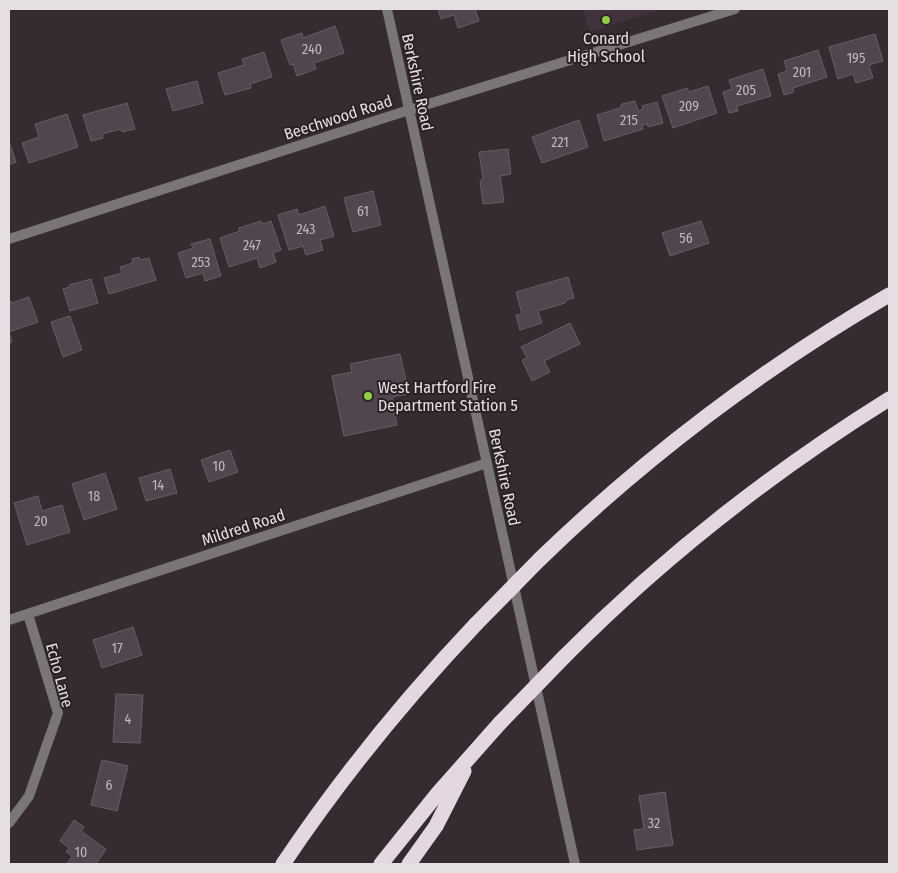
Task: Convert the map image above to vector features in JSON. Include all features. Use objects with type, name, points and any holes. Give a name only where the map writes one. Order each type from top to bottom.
[{"type":"highway","points":[[283,864],[326,802],[430,673],[540,559],[608,496],[706,416],[822,336],[889,295]]},
{"type":"highway","points":[[381,864],[438,793],[500,723],[564,657],[644,581],[709,528],[805,455],[889,399]]},
{"type":"highway","points":[[409,864],[423,846],[445,810],[470,756]]},
{"type":"street","name":"Berkshire Road","points":[[387,9],[575,864]]},
{"type":"street","name":"Beechwood Road","points":[[9,239],[409,110],[735,9]]},
{"type":"street","name":"Mildred Road","points":[[9,620],[487,463]]},
{"type":"street","name":"Echo Lane","points":[[9,823],[29,796],[58,713],[28,614]]},
{"type":"shaded area","name":"Conard High School","points":[[583,9],[661,9],[590,32]]},
{"type":"building","points":[[438,9],[475,9],[479,21],[458,28],[454,15],[441,19]]},
{"type":"building","points":[[335,26],[344,53],[314,63],[316,69],[297,76],[293,64],[290,65],[281,40],[302,33],[303,38]]},
{"type":"building","points":[[875,34],[883,61],[869,65],[873,78],[856,83],[853,74],[838,79],[829,47]]},
{"type":"building","points":[[818,50],[827,77],[793,88],[794,92],[784,95],[778,74],[787,71],[784,61]]},
{"type":"building","points":[[264,52],[272,77],[250,84],[251,88],[225,95],[218,73],[244,65],[242,59]]},
{"type":"building","points":[[763,69],[771,96],[737,106],[738,111],[729,113],[723,92],[732,89],[729,80]]},
{"type":"building","points":[[197,81],[203,103],[173,111],[166,89]]},
{"type":"building","points":[[708,86],[717,113],[673,128],[662,96],[687,88],[689,92]]},
{"type":"building","points":[[635,101],[638,111],[643,109],[642,106],[657,102],[663,123],[648,127],[647,124],[642,125],[643,129],[604,141],[597,115],[620,108],[622,104]]},
{"type":"building","points":[[127,103],[135,129],[122,132],[121,129],[102,134],[103,138],[91,141],[83,115]]},
{"type":"building","points":[[67,114],[78,147],[29,163],[22,143],[39,137],[35,124]]},
{"type":"building","points":[[579,120],[588,147],[542,163],[532,137]]},
{"type":"building","points":[[9,141],[16,162],[9,165]]},
{"type":"building","points":[[508,149],[511,174],[500,176],[504,202],[483,204],[480,181],[483,178],[479,152]]},
{"type":"building","points":[[373,191],[381,225],[353,232],[344,198]]},
{"type":"building","points":[[325,206],[334,236],[320,240],[323,250],[306,255],[303,246],[289,250],[278,215],[297,209],[299,215]]},
{"type":"building","points":[[261,221],[262,224],[271,221],[281,250],[273,253],[276,262],[260,268],[257,258],[229,267],[220,238],[240,231],[239,228]]},
{"type":"building","points":[[701,221],[709,243],[670,256],[662,233]]},
{"type":"building","points":[[210,239],[221,276],[205,281],[203,273],[186,278],[178,253],[193,248],[191,244]]},
{"type":"building","points":[[139,257],[140,260],[149,258],[156,280],[109,294],[104,278],[122,273],[120,267],[133,263],[132,259]]},
{"type":"building","points":[[568,277],[574,298],[566,300],[565,303],[538,311],[542,323],[520,330],[516,315],[522,314],[516,292]]},
{"type":"building","points":[[91,279],[98,303],[70,311],[63,289],[70,287],[69,285]]},
{"type":"building","points":[[29,297],[38,322],[9,332],[9,302],[11,301],[12,303]]},
{"type":"building","points":[[70,316],[82,350],[63,357],[51,322]]},
{"type":"building","points":[[570,323],[580,344],[544,361],[550,372],[532,381],[522,360],[527,358],[521,347]]},
{"type":"building","points":[[9,332],[12,342],[9,343]]},
{"type":"building","name":"West Hartford Fire Department Station 5","points":[[400,354],[409,394],[392,397],[397,425],[344,436],[332,376],[352,372],[350,364]]},
{"type":"building","points":[[230,450],[238,472],[209,482],[201,460]]},
{"type":"building","points":[[170,469],[177,493],[146,501],[139,478]]},
{"type":"building","points":[[105,473],[117,509],[84,520],[72,484]]},
{"type":"building","points":[[38,496],[42,511],[62,505],[70,532],[27,545],[14,503]]},
{"type":"building","points":[[133,627],[142,655],[102,668],[93,640]]},
{"type":"building","points":[[116,694],[143,695],[140,743],[113,742]]},
{"type":"building","points":[[102,760],[128,766],[117,811],[91,805]]},
{"type":"building","points":[[665,792],[673,845],[637,850],[634,830],[644,829],[639,796]]},
{"type":"building","points":[[74,820],[84,827],[81,831],[106,849],[96,864],[67,864],[72,856],[66,852],[69,848],[60,841]]},
{"type":"place","name":"Conard High School","points":[[606,20]]},
{"type":"place","name":"West Hartford Fire Department Station 5","points":[[368,396]]}]
